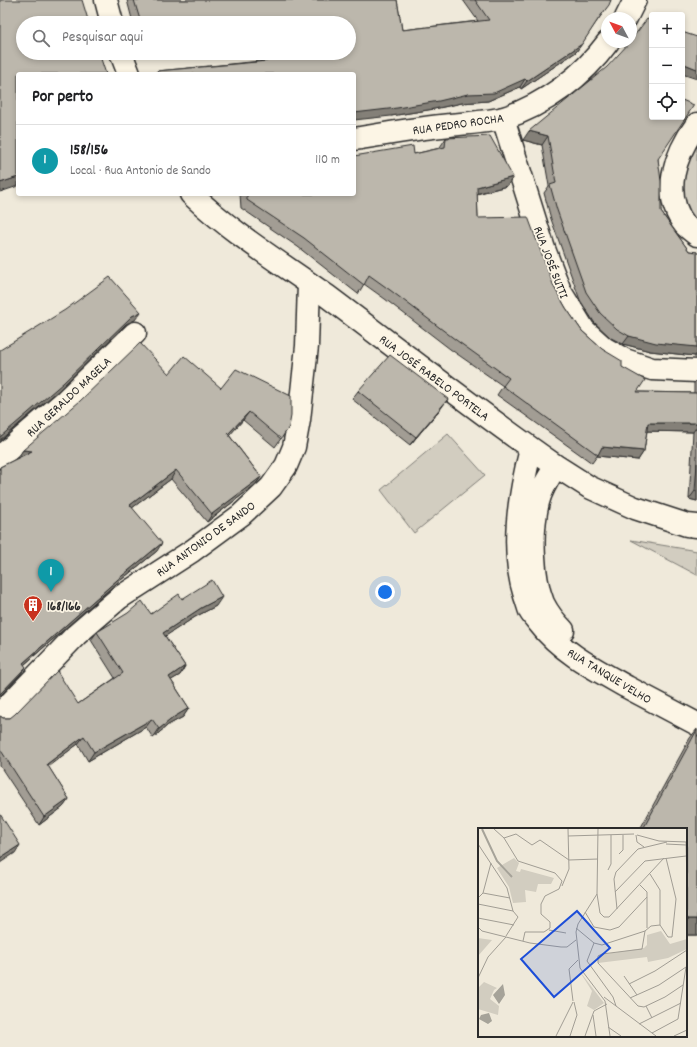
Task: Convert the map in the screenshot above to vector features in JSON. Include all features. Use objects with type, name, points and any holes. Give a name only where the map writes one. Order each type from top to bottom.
[{"type":"street","points":[[106,0],[110,16]]},
{"type":"street","points":[[629,12],[635,0]]},
{"type":"street","name":"RUA PEDRO ROCHA","points":[[356,139],[503,118],[528,109],[552,95],[576,77],[604,48]]},
{"type":"street","points":[[123,60],[127,72]]},
{"type":"street","name":"RUA JOSÉ SUTTI","points":[[503,118],[544,249],[560,291],[584,330],[604,348],[625,360],[652,369],[697,371]]},
{"type":"street","points":[[697,124],[686,139],[675,167],[672,184],[675,205],[685,224],[697,235]]},
{"type":"street","name":"RUA JOSÉ RABELO PORTELA","points":[[193,196],[221,219],[556,466],[589,487],[635,508],[687,525],[697,526]]},
{"type":"street","name":"RUA ANTONIO DE SANDO","points":[[0,714],[76,635],[120,598],[198,546],[241,515],[271,487],[286,466],[294,447],[300,420],[307,346],[309,284]]},
{"type":"street","name":"RUA GERALDO MAGELA","points":[[0,457],[66,400],[135,333]]},
{"type":"street","name":"RUA TANQUE VELHO","points":[[532,449],[522,493],[518,522],[517,549],[522,585],[530,611],[545,632],[587,665],[697,724]]},
{"type":"street","name":"RUA TANQUE VELHO","points":[[556,466],[545,484],[538,501],[533,527],[534,551],[543,603],[555,622],[572,639],[593,653],[662,691],[697,708]]},
{"type":"shaded area","points":[[697,124],[697,230],[672,184]]},
{"type":"shaded area","points":[[448,434],[485,475],[414,533],[381,490]]},
{"type":"shaded area","points":[[631,540],[697,551],[697,575]]},
{"type":"building","points":[[0,0],[82,0],[87,16],[16,16],[16,60],[101,60],[105,72],[16,72],[16,178],[0,183]]},
{"type":"building","points":[[134,0],[397,0],[402,30],[489,20],[475,0],[611,0],[604,12],[601,12],[601,15],[582,44],[527,81],[525,79],[494,93],[468,94],[439,101],[356,113],[356,72],[157,71],[267,60],[356,60],[356,16],[139,16]]},
{"type":"building","points":[[647,19],[649,20],[649,120],[684,120],[658,159],[661,181],[661,212],[689,251],[697,252],[697,347],[656,343],[629,336],[617,329],[600,313],[586,292],[557,210],[550,185],[556,183],[548,136],[529,131],[607,67],[624,48],[637,48],[637,32]]},
{"type":"building","points":[[685,33],[697,37],[697,69],[685,64]]},
{"type":"building","points":[[685,101],[694,105],[685,118]]},
{"type":"building","points":[[490,136],[513,177],[477,187],[478,218],[528,217],[554,287],[582,331],[602,349],[622,361],[622,367],[645,380],[637,392],[697,393],[697,423],[648,423],[644,451],[602,447],[598,455],[503,386],[509,378],[390,290],[369,275],[364,285],[304,238],[247,200],[247,196],[356,196],[356,156],[413,146],[414,154],[445,147],[446,138]]},
{"type":"building","points":[[110,277],[141,312],[132,316],[63,383],[0,437],[0,350],[65,310]]},
{"type":"building","points":[[140,343],[169,374],[184,356],[221,388],[236,369],[291,396],[291,416],[289,427],[281,439],[249,412],[228,434],[261,477],[212,514],[176,470],[130,505],[162,543],[117,580],[23,663],[26,667],[0,694],[0,467],[32,451],[23,450],[80,401]]},
{"type":"building","points":[[390,355],[448,399],[416,437],[358,391]]},
{"type":"building","points":[[697,463],[697,491],[695,491]]},
{"type":"building","points":[[212,580],[222,597],[201,608],[163,633],[185,666],[169,677],[189,708],[174,717],[159,729],[152,719],[94,752],[84,736],[47,764],[69,799],[44,817],[0,749],[0,716],[3,718],[10,718],[57,671],[78,704],[123,673],[97,632],[128,613],[142,601],[151,614],[179,594],[182,599]]},
{"type":"building","points":[[697,730],[697,919],[687,918],[687,828],[644,828]]},
{"type":"building","points":[[0,814],[20,845],[0,858]]},
{"type":"place","name":"158/156","points":[[51,592]]},
{"type":"place","name":"168/166","points":[[33,622]]}]
